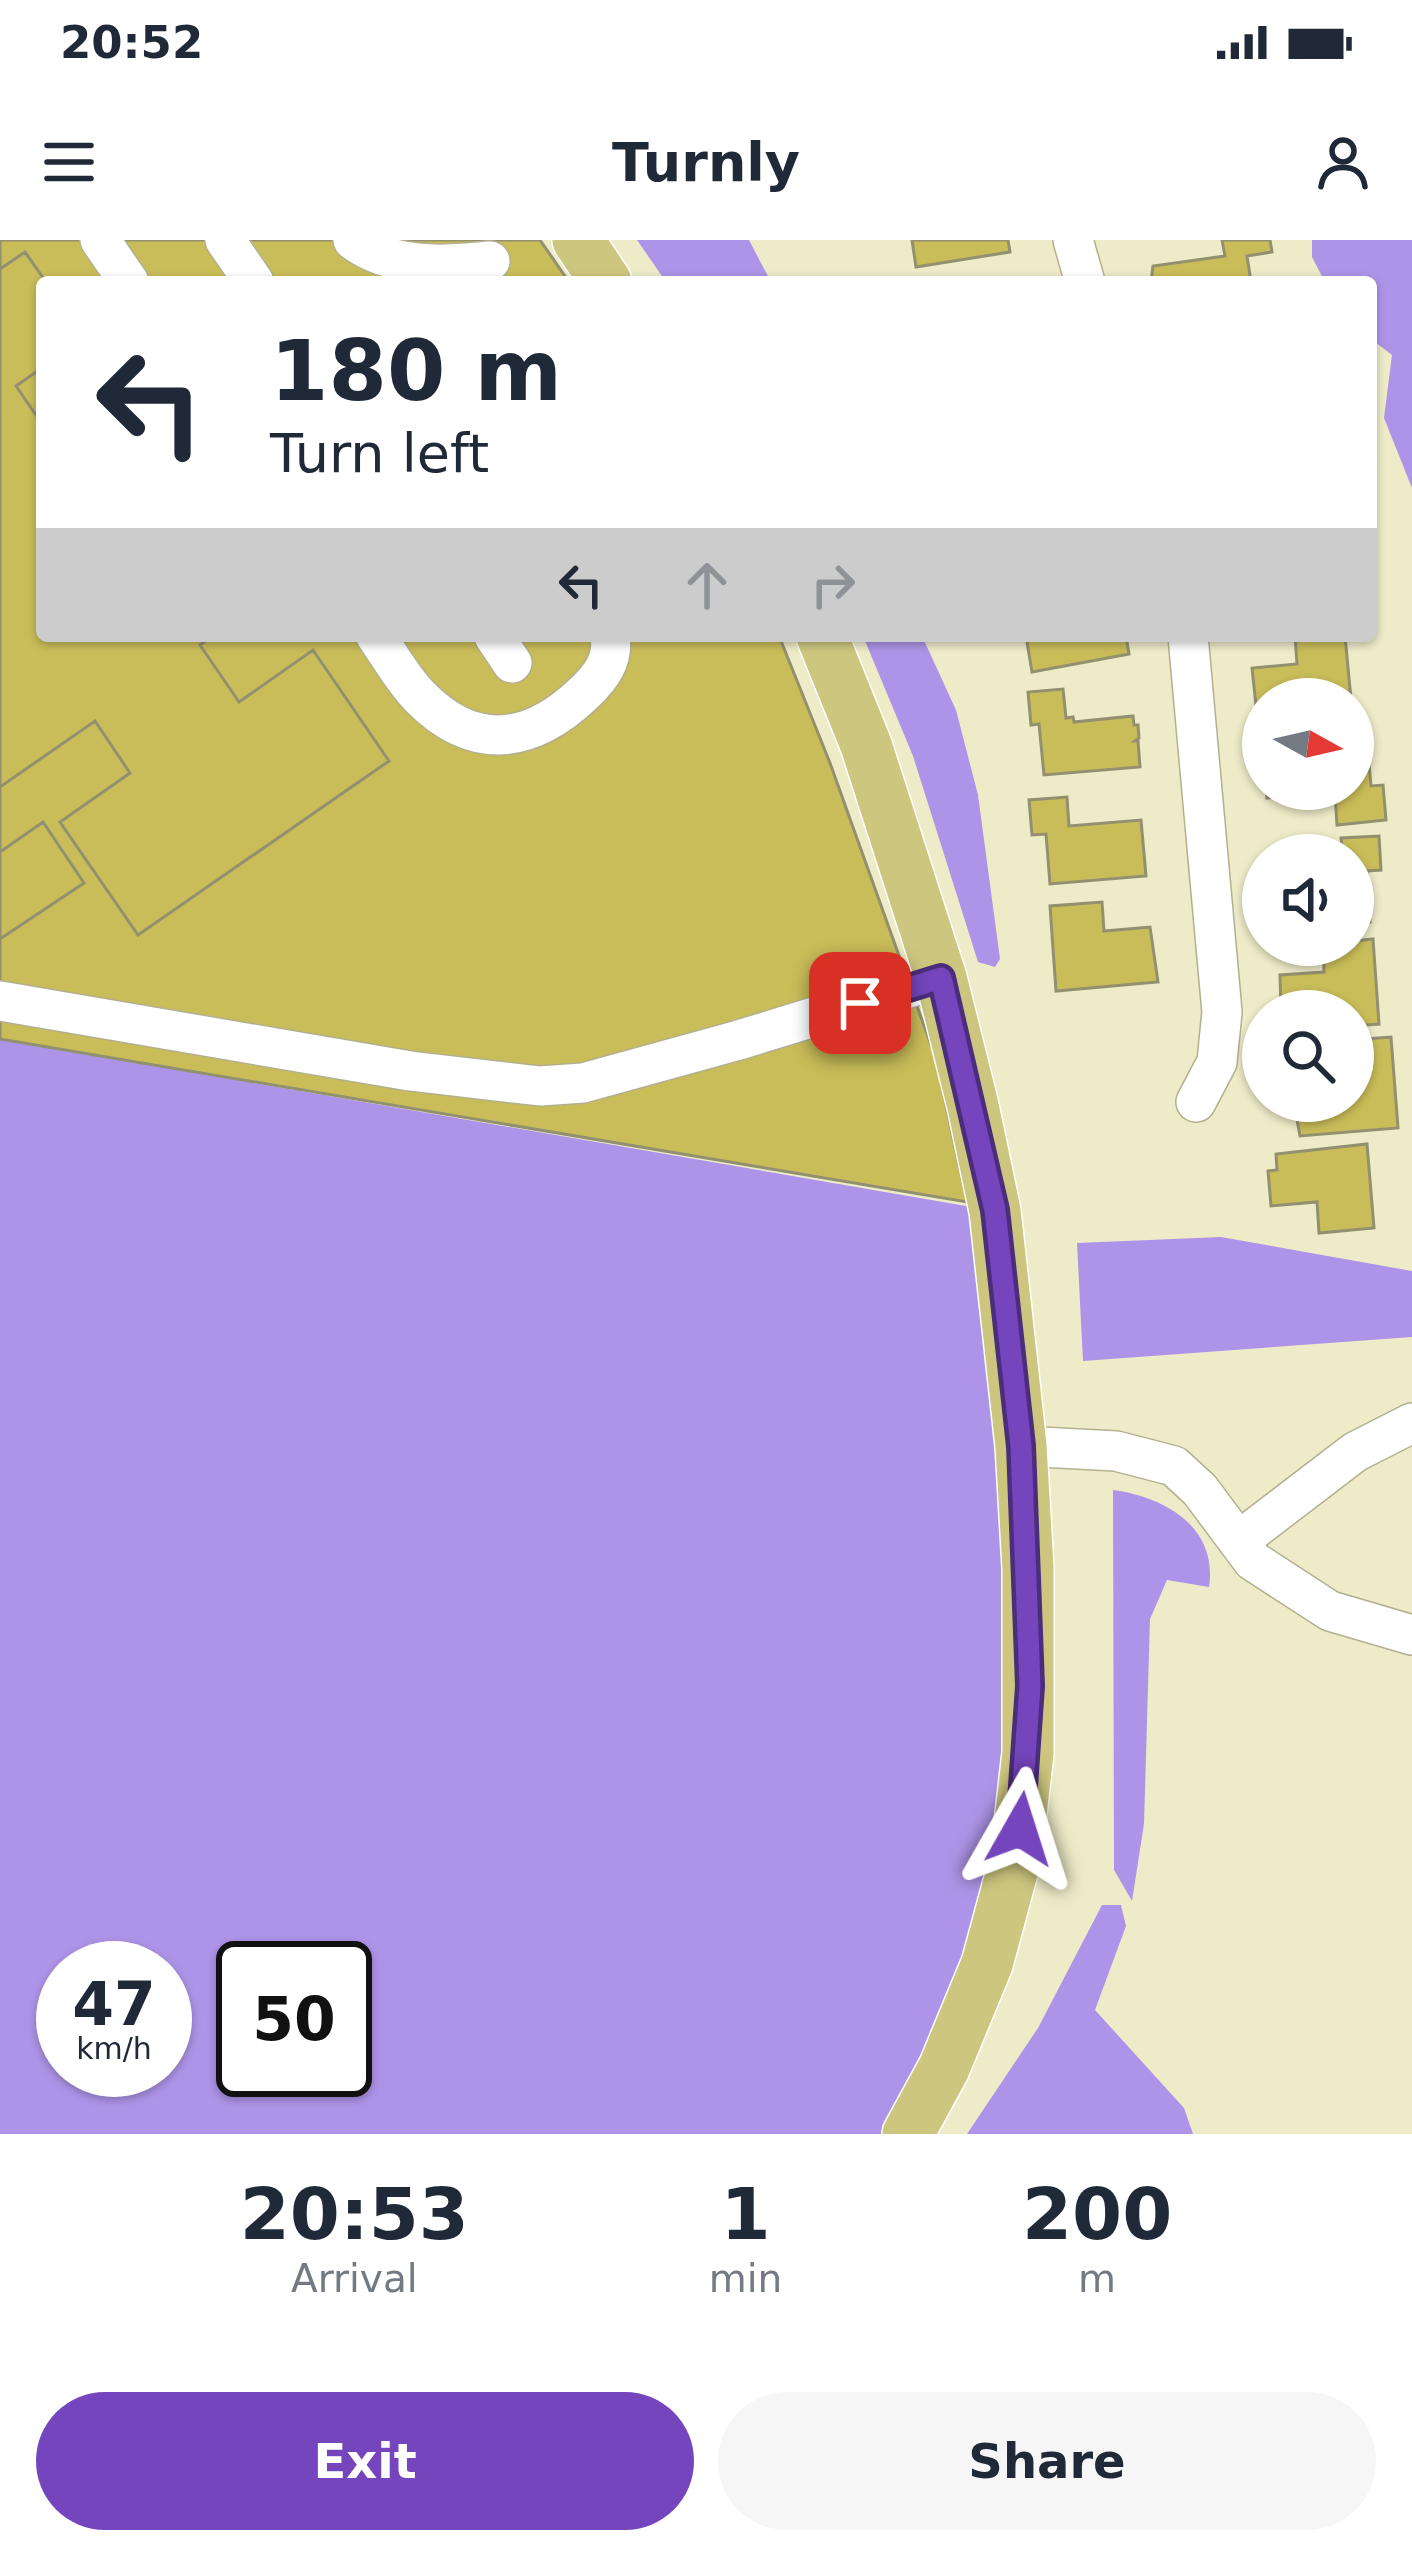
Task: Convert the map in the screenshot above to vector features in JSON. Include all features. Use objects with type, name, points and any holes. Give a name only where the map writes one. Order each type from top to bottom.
[{"type":"main road","points":[[578,240],[602,276]]},
{"type":"main road","points":[[824,642],[866,745],[941,978],[995,1210],[1021,1446],[1030,1686],[1016,1857],[987,1964],[944,2068],[908,2134]]},
{"type":"street","points":[[100,240],[125,276]]},
{"type":"street","points":[[225,240],[250,276]]},
{"type":"street","points":[[1073,240],[1083,276]]},
{"type":"street","points":[[354,242],[397,260],[424,264],[495,261]]},
{"type":"street","points":[[354,242],[377,276]]},
{"type":"street","points":[[380,642],[417,695],[440,715],[476,731],[509,736],[534,731],[562,714],[598,680],[607,664],[609,642]]},
{"type":"street","points":[[1189,642],[1222,1012],[1216,1062],[1196,1102]]},
{"type":"street","points":[[0,1001],[410,1071],[540,1086],[583,1083],[941,978]]},
{"type":"street","points":[[1240,1540],[1354,1453],[1412,1423]]},
{"type":"street","points":[[1021,1446],[1116,1451],[1174,1466],[1200,1490],[1253,1561],[1330,1611],[1412,1635]]},
{"type":"shaded area","points":[[637,240],[749,240],[768,276],[662,276]]},
{"type":"shaded area","points":[[1312,240],[1412,240],[1412,488],[1384,418],[1392,355],[1377,344],[1377,276],[1322,276],[1312,257]]},
{"type":"shaded area","points":[[866,642],[925,642],[956,710],[978,795],[1000,959],[995,967],[978,962],[913,756]]},
{"type":"shaded area","points":[[0,1039],[995,1211],[1030,1686],[1005,1905],[905,2134],[0,2134]]},
{"type":"shaded area","points":[[1221,1237],[1412,1271],[1412,1337],[1083,1361],[1077,1243]]},
{"type":"shaded area","points":[[1113,1490],[1151,1500],[1184,1519],[1205,1548],[1210,1566],[1209,1587],[1167,1580],[1150,1619],[1144,1824],[1132,1901],[1114,1870]]},
{"type":"shaded area","points":[[1102,1905],[1121,1905],[1126,1926],[1095,2010],[1184,2108],[1193,2134],[967,2134],[1038,2028]]},
{"type":"building","points":[[0,240],[540,240],[565,276],[36,276],[36,642],[781,642],[936,1059],[967,1202],[0,1039]]},
{"type":"building","points":[[912,240],[1008,240],[1010,252],[916,267]]},
{"type":"building","points":[[1222,240],[1270,240],[1272,252],[1247,256],[1250,276],[1152,276],[1153,266],[1225,256]]},
{"type":"building","points":[[25,252],[42,276],[36,276],[36,372],[16,386],[36,415],[36,642],[204,642],[200,645],[239,702],[313,650],[389,761],[138,935],[60,822],[130,773],[95,721],[0,787],[0,269]]},
{"type":"building","points":[[1027,642],[1127,642],[1129,654],[1032,672]]},
{"type":"building","points":[[1295,642],[1346,642],[1349,678],[1253,678],[1252,668],[1297,664]]},
{"type":"building","points":[[1063,689],[1066,718],[1073,717],[1074,722],[1133,716],[1138,725],[1135,741],[1140,767],[1044,775],[1039,724],[1031,725],[1028,692]]},
{"type":"building","points":[[1383,785],[1386,820],[1337,825],[1336,810],[1374,810],[1374,786]]},
{"type":"building","points":[[1067,797],[1069,826],[1141,820],[1146,876],[1050,884],[1046,834],[1032,835],[1029,800]]},
{"type":"building","points":[[43,822],[84,883],[0,939],[0,852]]},
{"type":"building","points":[[1374,836],[1379,836],[1381,870],[1374,870]]},
{"type":"building","points":[[1102,902],[1104,931],[1150,927],[1158,982],[1056,991],[1050,906]]},
{"type":"building","points":[[1374,953],[1379,1024],[1374,1024],[1374,990],[1280,990],[1280,975],[1324,972],[1324,966],[1374,966]]},
{"type":"building","points":[[1391,1037],[1398,1128],[1300,1136],[1297,1122],[1374,1122],[1374,1038]]},
{"type":"building","points":[[1367,1144],[1374,1228],[1319,1233],[1317,1202],[1271,1206],[1268,1171],[1277,1170],[1276,1154]]},
{"type":"route","points":[[860,1003],[941,978],[995,1210],[1021,1446],[1028,1568],[1028,1753],[1020,1829]]}]
